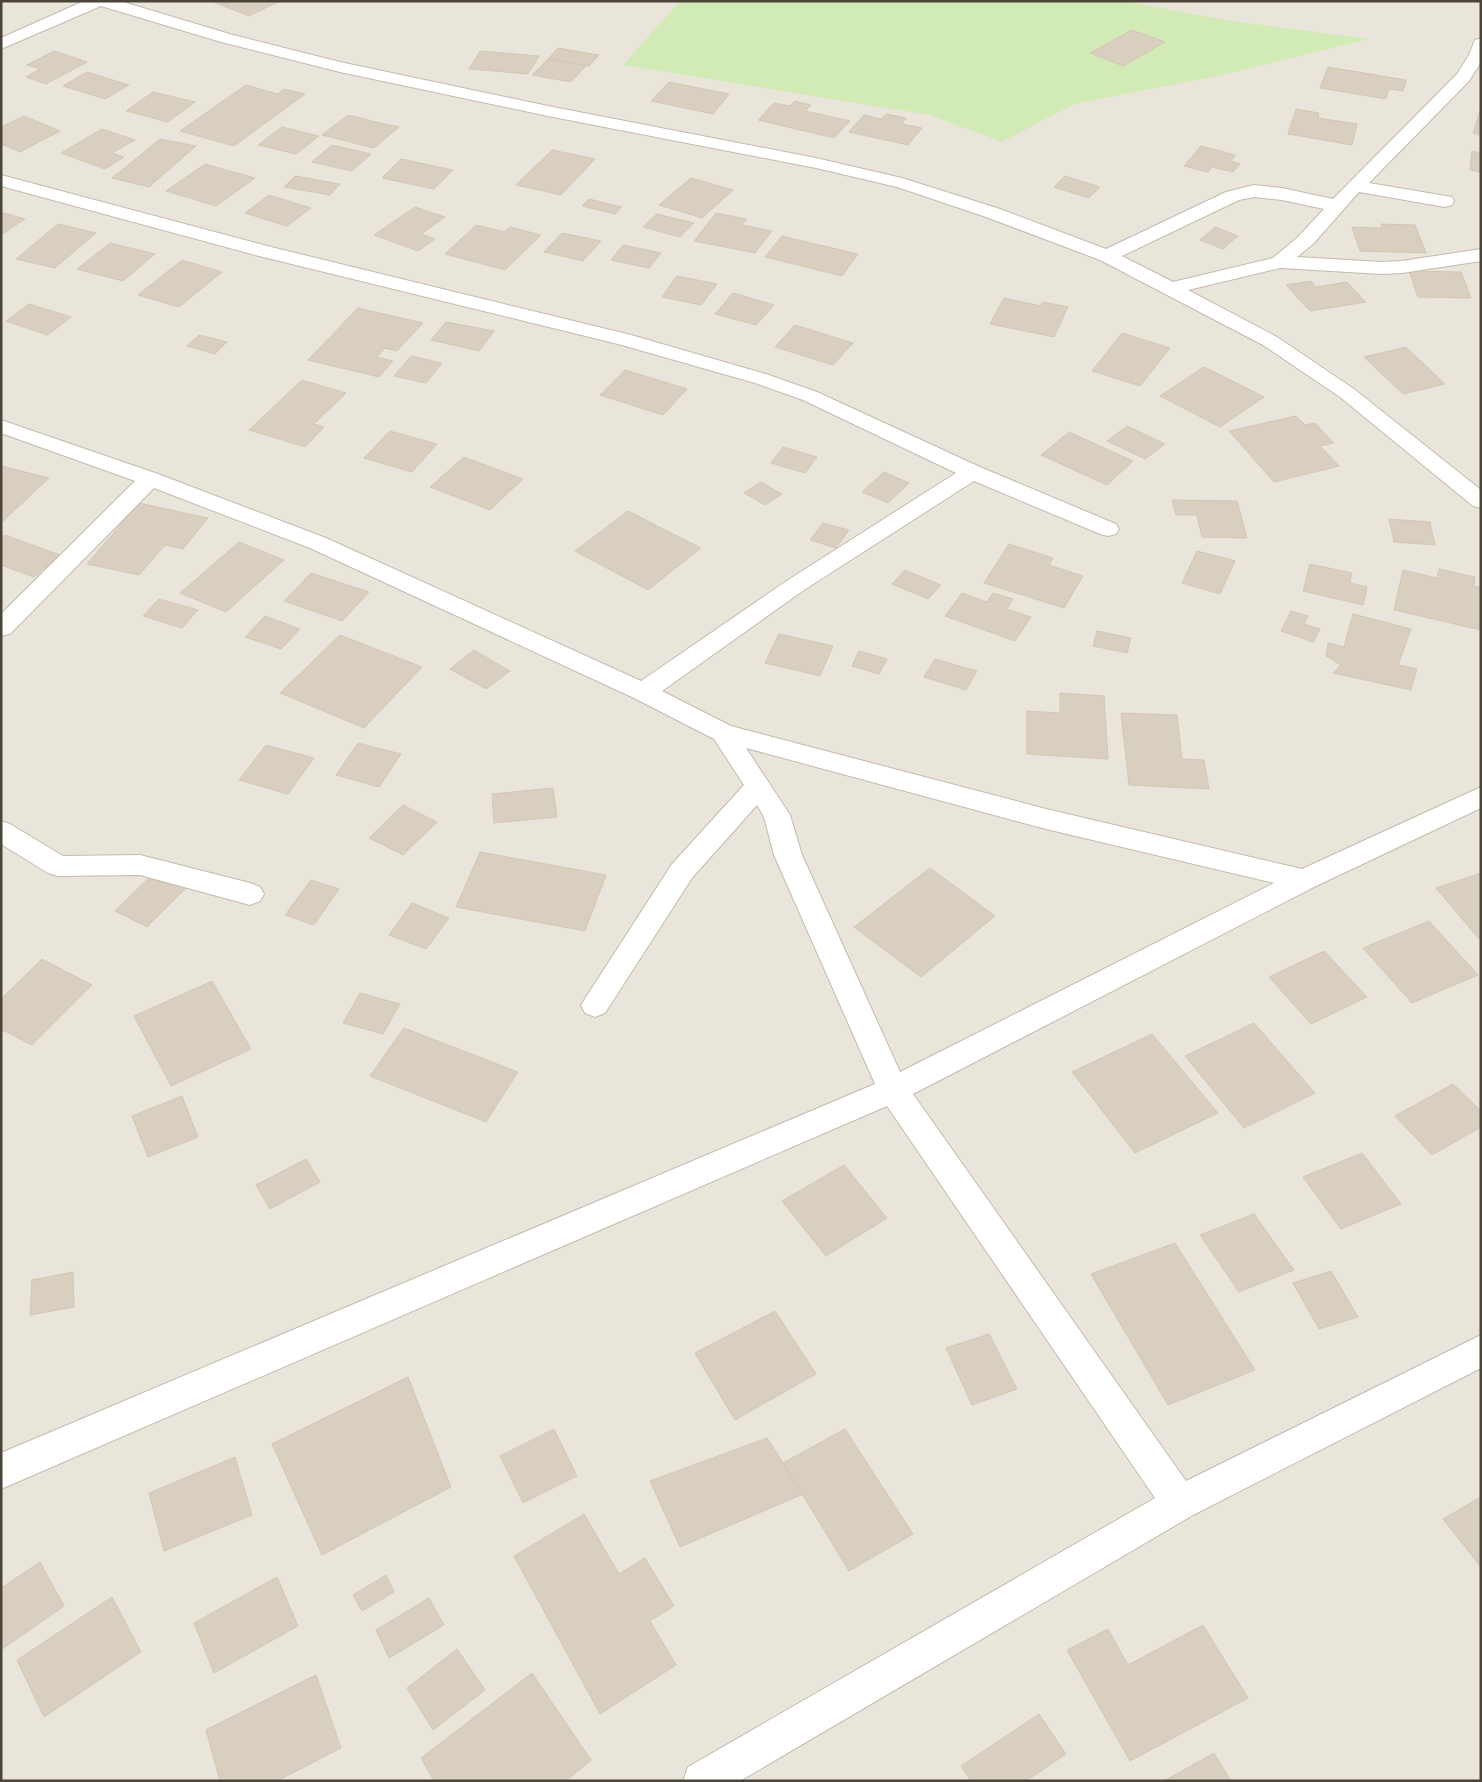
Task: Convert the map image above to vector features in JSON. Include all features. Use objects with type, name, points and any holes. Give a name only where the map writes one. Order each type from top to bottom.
[{"type":"street","points":[[1,44],[98,1]]},
{"type":"street","points":[[102,1],[227,39],[340,67],[548,111],[816,163],[902,183],[993,213],[1107,256],[1270,341],[1347,393],[1481,500]]},
{"type":"street","points":[[1280,262],[1306,240],[1355,186],[1463,77],[1477,55],[1481,43]]},
{"type":"street","points":[[1,180],[266,252],[624,339],[762,379],[810,396],[972,472],[1108,529]]},
{"type":"street","points":[[1355,186],[1445,201]]},
{"type":"street","points":[[1107,256],[1233,196],[1254,191],[1282,194],[1337,206]]},
{"type":"street","points":[[1170,289],[1280,262],[1402,267],[1481,255]]},
{"type":"street","points":[[1,426],[150,479],[318,544],[644,692],[723,733],[1046,819],[1304,880]]},
{"type":"street","points":[[644,692],[796,585],[972,472]]},
{"type":"street","points":[[1,628],[150,479]]},
{"type":"street","points":[[723,733],[777,815],[788,855],[893,1090],[1180,1503]]},
{"type":"street","points":[[595,1005],[682,871],[758,786]]},
{"type":"street","points":[[5,1465],[893,1090],[1304,880],[1481,797]]},
{"type":"street","points":[[1,831],[58,866],[140,865],[250,894]]},
{"type":"street","points":[[702,1781],[1180,1503],[1481,1351]]},
{"type":"shaded area","points":[[1,1],[1481,1],[1481,1781],[1,1781]]},
{"type":"green space","points":[[680,1],[1124,1],[1232,21],[1369,39],[1222,75],[1074,104],[1002,142],[930,115],[623,65]]},
{"type":"building","points":[[211,1],[280,1],[249,16]]},
{"type":"building","points":[[1132,30],[1165,42],[1123,66],[1090,53]]},
{"type":"building","points":[[558,48],[599,55],[589,66],[548,59]]},
{"type":"building","points":[[54,51],[87,62],[46,84],[26,77],[40,69],[27,65]]},
{"type":"building","points":[[480,51],[539,56],[528,74],[469,69]]},
{"type":"building","points":[[548,59],[586,66],[571,82],[532,75]]},
{"type":"building","points":[[1328,67],[1406,80],[1403,91],[1389,89],[1386,99],[1320,88]]},
{"type":"building","points":[[87,72],[129,85],[105,99],[63,86]]},
{"type":"building","points":[[669,82],[729,94],[713,114],[651,101]]},
{"type":"building","points":[[246,85],[278,94],[284,89],[305,94],[234,146],[180,131]]},
{"type":"building","points":[[153,92],[195,102],[168,122],[126,111]]},
{"type":"building","points":[[795,101],[811,105],[805,111],[850,121],[834,138],[758,120],[774,103],[790,106]]},
{"type":"building","points":[[1296,109],[1319,113],[1318,118],[1357,124],[1352,145],[1288,134]]},
{"type":"building","points":[[1481,111],[1481,135],[1473,133]]},
{"type":"building","points":[[886,114],[906,118],[902,124],[922,128],[908,145],[849,132],[864,115],[881,119]]},
{"type":"building","points":[[348,115],[399,127],[374,148],[322,135]]},
{"type":"building","points":[[24,116],[60,131],[20,152],[1,144],[1,127]]},
{"type":"building","points":[[282,127],[319,136],[296,154],[258,145]]},
{"type":"building","points":[[102,129],[135,140],[112,153],[124,157],[105,169],[61,153]]},
{"type":"building","points":[[160,139],[196,146],[149,187],[112,178]]},
{"type":"building","points":[[332,145],[371,154],[352,171],[312,162]]},
{"type":"building","points":[[1201,146],[1235,155],[1231,161],[1240,164],[1233,172],[1212,167],[1208,172],[1184,166]]},
{"type":"building","points":[[552,150],[595,159],[561,195],[516,185]]},
{"type":"building","points":[[1472,151],[1481,153],[1481,172],[1470,170]]},
{"type":"building","points":[[401,159],[453,170],[434,189],[382,178]]},
{"type":"building","points":[[205,164],[255,178],[216,206],[166,191]]},
{"type":"building","points":[[295,176],[340,184],[330,195],[284,187]]},
{"type":"building","points":[[1065,176],[1100,187],[1089,198],[1054,187]]},
{"type":"building","points":[[691,178],[733,190],[702,218],[659,205]]},
{"type":"building","points":[[269,195],[311,208],[287,226],[245,213]]},
{"type":"building","points":[[589,199],[622,207],[615,214],[582,206]]},
{"type":"building","points":[[415,207],[445,217],[421,234],[435,239],[418,251],[374,235]]},
{"type":"building","points":[[1,212],[25,219],[1,235]]},
{"type":"building","points":[[716,213],[747,219],[742,225],[772,231],[755,253],[694,241]]},
{"type":"building","points":[[657,214],[694,223],[680,237],[643,227]]},
{"type":"building","points":[[58,224],[96,233],[55,268],[16,259]]},
{"type":"building","points":[[1381,224],[1415,225],[1426,253],[1360,251],[1352,227],[1382,228]]},
{"type":"building","points":[[476,225],[504,232],[510,227],[541,235],[505,270],[445,254]]},
{"type":"building","points":[[1215,227],[1238,236],[1223,249],[1200,240]]},
{"type":"building","points":[[562,233],[601,241],[583,261],[544,252]]},
{"type":"building","points":[[782,236],[858,254],[842,276],[765,257]]},
{"type":"building","points":[[110,243],[155,254],[123,281],[77,269]]},
{"type":"building","points":[[623,245],[661,253],[649,268],[611,260]]},
{"type":"building","points":[[182,260],[222,272],[179,307],[138,295]]},
{"type":"building","points":[[1409,271],[1461,272],[1471,298],[1418,297]]},
{"type":"building","points":[[677,276],[717,284],[701,305],[662,297]]},
{"type":"building","points":[[1311,281],[1316,287],[1347,282],[1366,302],[1310,311],[1286,285]]},
{"type":"building","points":[[733,293],[774,305],[756,325],[715,314]]},
{"type":"building","points":[[1004,298],[1041,306],[1043,302],[1068,307],[1054,337],[990,324]]},
{"type":"building","points":[[29,304],[71,317],[48,335],[6,321]]},
{"type":"building","points":[[358,308],[423,323],[397,351],[385,348],[377,357],[393,361],[379,377],[308,360]]},
{"type":"building","points":[[446,322],[494,331],[479,351],[431,340]]},
{"type":"building","points":[[795,325],[853,343],[833,365],[775,347]]},
{"type":"building","points":[[1122,333],[1170,348],[1140,386],[1092,371]]},
{"type":"building","points":[[199,335],[227,342],[215,354],[187,346]]},
{"type":"building","points":[[1406,347],[1445,384],[1403,394],[1364,357]]},
{"type":"building","points":[[411,356],[442,363],[426,383],[394,376]]},
{"type":"building","points":[[1204,367],[1264,397],[1220,427],[1160,396]]},
{"type":"building","points":[[625,370],[687,389],[663,415],[600,395]]},
{"type":"building","points":[[302,380],[346,393],[314,424],[324,427],[305,447],[249,430]]},
{"type":"building","points":[[1296,416],[1305,425],[1315,423],[1334,443],[1320,446],[1339,466],[1274,482],[1229,431]]},
{"type":"building","points":[[1127,426],[1165,444],[1145,459],[1107,441]]},
{"type":"building","points":[[390,431],[437,444],[412,472],[364,458]]},
{"type":"building","points":[[1069,432],[1133,461],[1107,485],[1041,455]]},
{"type":"building","points":[[783,447],[817,457],[805,473],[771,463]]},
{"type":"building","points":[[464,457],[523,479],[490,510],[430,487]]},
{"type":"building","points":[[1,466],[49,478],[1,523]]},
{"type":"building","points":[[884,472],[909,483],[888,503],[862,492]]},
{"type":"building","points":[[761,482],[782,494],[765,505],[744,493]]},
{"type":"building","points":[[1172,500],[1237,501],[1247,538],[1202,537],[1197,515],[1176,515]]},
{"type":"building","points":[[139,503],[208,518],[183,549],[165,545],[139,575],[87,564]]},
{"type":"building","points":[[628,511],[701,548],[648,590],[575,551]]},
{"type":"building","points":[[1389,519],[1430,522],[1435,545],[1394,542]]},
{"type":"building","points":[[823,523],[849,530],[836,548],[810,540]]},
{"type":"building","points":[[5,535],[60,555],[34,577],[1,565],[1,538]]},
{"type":"building","points":[[239,542],[284,560],[226,612],[180,593]]},
{"type":"building","points":[[1009,544],[1053,558],[1049,565],[1083,576],[1064,608],[984,583]]},
{"type":"building","points":[[1197,551],[1235,561],[1220,594],[1182,583]]},
{"type":"building","points":[[1310,564],[1352,573],[1350,583],[1367,587],[1363,605],[1303,591]]},
{"type":"building","points":[[1439,569],[1475,577],[1474,586],[1481,587],[1481,630],[1394,610],[1403,570],[1437,578]]},
{"type":"building","points":[[905,570],[941,585],[928,599],[892,584]]},
{"type":"building","points":[[311,573],[369,592],[342,621],[284,601]]},
{"type":"building","points":[[962,593],[987,602],[993,593],[1013,599],[1007,609],[1031,617],[1015,641],[945,616]]},
{"type":"building","points":[[159,599],[198,610],[182,628],[143,616]]},
{"type":"building","points":[[1291,611],[1308,616],[1304,624],[1320,629],[1313,642],[1281,631]]},
{"type":"building","points":[[1353,614],[1411,629],[1398,665],[1417,669],[1411,690],[1333,673],[1341,665],[1326,656],[1328,643],[1344,647]]},
{"type":"building","points":[[265,616],[300,629],[281,649],[245,637]]},
{"type":"building","points":[[1097,631],[1131,638],[1127,653],[1093,646]]},
{"type":"building","points":[[779,634],[833,646],[820,676],[765,663]]},
{"type":"building","points":[[340,635],[422,667],[364,728],[280,693]]},
{"type":"building","points":[[474,650],[510,671],[486,689],[450,669]]},
{"type":"building","points":[[859,651],[887,659],[879,674],[852,666]]},
{"type":"building","points":[[935,659],[977,671],[966,690],[924,677]]},
{"type":"building","points":[[1060,693],[1104,696],[1108,759],[1027,754],[1027,711],[1060,713]]},
{"type":"building","points":[[1121,713],[1177,715],[1182,759],[1204,760],[1209,789],[1129,785]]},
{"type":"building","points":[[358,743],[401,754],[379,787],[336,775]]},
{"type":"building","points":[[266,745],[314,758],[288,794],[239,780]]},
{"type":"building","points":[[553,788],[557,817],[494,823],[492,794]]},
{"type":"building","points":[[403,805],[437,822],[403,855],[369,838]]},
{"type":"building","points":[[480,852],[606,875],[585,931],[456,907]]},
{"type":"building","points":[[930,868],[995,916],[921,977],[854,927]]},
{"type":"building","points":[[155,872],[186,888],[147,927],[115,911]]},
{"type":"building","points":[[1481,873],[1481,940],[1480,940],[1436,888]]},
{"type":"building","points":[[311,880],[339,889],[314,925],[285,915]]},
{"type":"building","points":[[412,903],[449,918],[426,949],[389,935]]},
{"type":"building","points":[[1429,921],[1478,975],[1412,1003],[1363,948]]},
{"type":"building","points":[[1324,951],[1367,997],[1311,1024],[1269,977]]},
{"type":"building","points":[[42,959],[92,985],[32,1045],[1,1029],[1,999]]},
{"type":"building","points":[[212,981],[251,1049],[171,1086],[134,1016]]},
{"type":"building","points":[[360,993],[400,1004],[383,1034],[343,1023]]},
{"type":"building","points":[[1254,1023],[1315,1093],[1244,1128],[1185,1056]]},
{"type":"building","points":[[404,1028],[518,1072],[486,1122],[370,1076]]},
{"type":"building","points":[[1152,1034],[1218,1113],[1135,1153],[1072,1072]]},
{"type":"building","points":[[1453,1084],[1481,1111],[1481,1127],[1432,1155],[1395,1116]]},
{"type":"building","points":[[182,1096],[198,1137],[148,1157],[132,1116]]},
{"type":"building","points":[[1362,1153],[1401,1204],[1341,1229],[1303,1177]]},
{"type":"building","points":[[306,1159],[320,1182],[270,1209],[256,1185]]},
{"type":"building","points":[[844,1165],[887,1218],[826,1256],[782,1201]]},
{"type":"building","points":[[1254,1214],[1294,1270],[1239,1292],[1200,1235]]},
{"type":"building","points":[[1175,1243],[1255,1370],[1168,1405],[1091,1274]]},
{"type":"building","points":[[1331,1271],[1358,1317],[1319,1329],[1293,1283]]},
{"type":"building","points":[[73,1272],[74,1307],[30,1315],[32,1280]]},
{"type":"building","points":[[775,1311],[816,1374],[735,1420],[695,1353]]},
{"type":"building","points":[[989,1334],[1017,1389],[972,1405],[946,1348]]},
{"type":"building","points":[[408,1377],[451,1487],[322,1555],[272,1444]]},
{"type":"building","points":[[554,1429],[577,1476],[523,1503],[500,1456]]},
{"type":"building","points":[[845,1429],[913,1534],[849,1571],[783,1463]]},
{"type":"building","points":[[767,1438],[803,1494],[680,1547],[650,1481]]},
{"type":"building","points":[[235,1457],[252,1515],[164,1551],[149,1493]]},
{"type":"building","points":[[1481,1497],[1481,1567],[1443,1519]]},
{"type":"building","points":[[584,1514],[619,1574],[645,1558],[674,1606],[650,1621],[676,1665],[600,1714],[514,1556]]},
{"type":"building","points":[[40,1562],[64,1606],[1,1650],[1,1588]]},
{"type":"building","points":[[386,1575],[394,1592],[362,1611],[353,1595]]},
{"type":"building","points":[[277,1577],[298,1626],[214,1673],[194,1623]]},
{"type":"building","points":[[112,1597],[141,1652],[44,1717],[17,1660]]},
{"type":"building","points":[[429,1598],[444,1625],[389,1658],[376,1630]]},
{"type":"building","points":[[1203,1625],[1248,1698],[1130,1761],[1067,1650],[1108,1629],[1128,1665]]},
{"type":"building","points":[[457,1649],[485,1690],[433,1730],[407,1688]]},
{"type":"building","points":[[532,1673],[591,1760],[566,1781],[434,1781],[421,1758]]},
{"type":"building","points":[[316,1675],[341,1748],[277,1781],[220,1781],[206,1730]]},
{"type":"building","points":[[1039,1714],[1066,1754],[1026,1781],[971,1781],[961,1766]]},
{"type":"building","points":[[1214,1753],[1231,1781],[1164,1781]]}]
